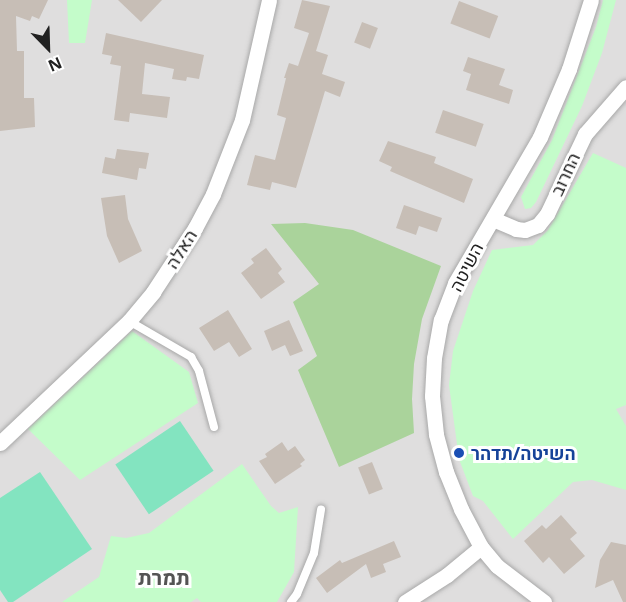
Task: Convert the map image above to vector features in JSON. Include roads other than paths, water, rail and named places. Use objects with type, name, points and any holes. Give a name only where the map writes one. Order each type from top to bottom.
[{"type":"street","name":"האלה","points":[[0,443],[129,321],[175,261],[213,194],[242,120],[269,0]]},
{"type":"street","name":"השיטה","points":[[544,602],[516,583],[481,547],[460,509],[446,472],[436,434],[432,396],[434,358],[441,320],[455,283],[528,160],[550,115],[569,69],[591,0]]},
{"type":"street","name":"החרוב","points":[[493,219],[516,229],[525,230],[538,225],[547,214],[585,134],[626,87]]},
{"type":"street","points":[[405,602],[447,574],[481,547]]},
{"type":"lane","points":[[129,321],[191,357],[199,371],[214,427]]},
{"type":"lane","points":[[291,602],[297,594],[314,553],[321,510]]},
{"type":"place","name":"השיטה/תדהר","points":[[459,453]]},
{"type":"district","name":"תמרת","points":[[164,577]]}]
